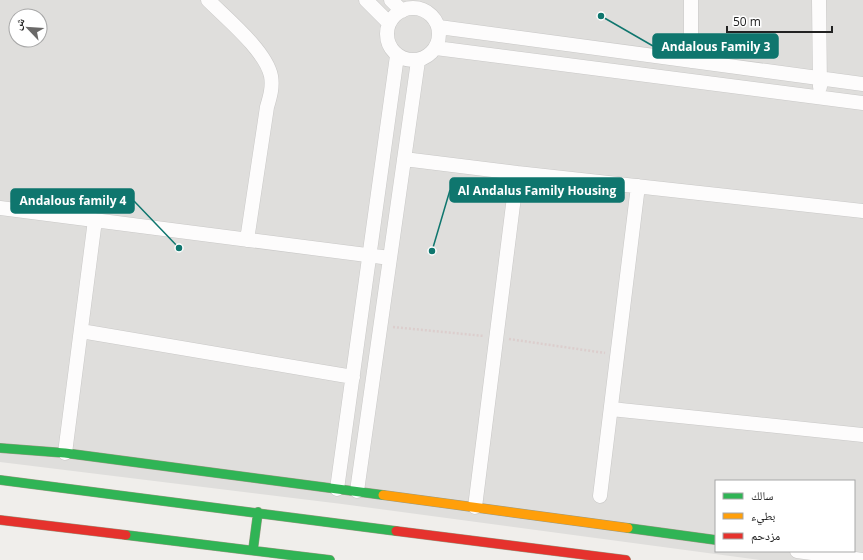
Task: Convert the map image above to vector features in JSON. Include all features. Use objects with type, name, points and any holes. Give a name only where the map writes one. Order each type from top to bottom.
[{"type":"street","points":[[208,0],[257,49],[266,62],[271,77],[271,92],[267,107],[247,240]]},
{"type":"street","points":[[366,0],[389,23]]},
{"type":"street","points":[[391,0],[402,11]]},
{"type":"street","points":[[691,0],[691,61]]},
{"type":"street","points":[[819,0],[820,98]]},
{"type":"street","points":[[409,8],[424,10],[431,14],[436,20],[439,28],[439,42],[436,48],[428,56],[418,61],[407,60],[397,56],[388,44],[387,30],[389,23],[402,11],[409,8]]},
{"type":"street","points":[[439,28],[863,84]]},
{"type":"street","points":[[436,48],[863,103]]},
{"type":"street","points":[[337,489],[397,56]]},
{"type":"street","points":[[357,491],[418,61]]},
{"type":"street","points":[[404,159],[863,211]]},
{"type":"street","points":[[475,507],[517,173]]},
{"type":"street","points":[[600,496],[638,186]]},
{"type":"street","points":[[0,208],[390,258]]},
{"type":"street","points":[[65,453],[95,220]]},
{"type":"street","points":[[81,331],[353,377]]},
{"type":"street","points":[[611,409],[863,435]]},
{"type":"street","points":[[0,448],[65,453],[715,540]]},
{"type":"street","points":[[0,480],[626,560]]},
{"type":"street","points":[[253,550],[258,512]]},
{"type":"street","points":[[0,520],[330,560]]},
{"type":"street","points":[[804,552],[863,560]]},
{"type":"shaded area","points":[[0,0],[863,0],[863,560],[760,560],[342,504],[0,462]]},
{"type":"traffic: fast","points":[[0,448],[65,453],[383,495]]},
{"type":"traffic: fast","points":[[0,480],[396,531]]},
{"type":"traffic: fast","points":[[253,550],[258,512]]},
{"type":"traffic: fast","points":[[628,528],[715,540]]},
{"type":"traffic: fast","points":[[126,535],[330,560]]},
{"type":"traffic: slow","points":[[383,495],[628,528]]},
{"type":"traffic: jam","points":[[0,520],[126,535]]},
{"type":"traffic: jam","points":[[396,531],[626,560]]},
{"type":"place","name":"Andalous Family 3","points":[[601,16]]},
{"type":"place","name":"Andalous family 4","points":[[179,248]]},
{"type":"place","name":"Al Andalus Family Housing","points":[[432,251]]}]
